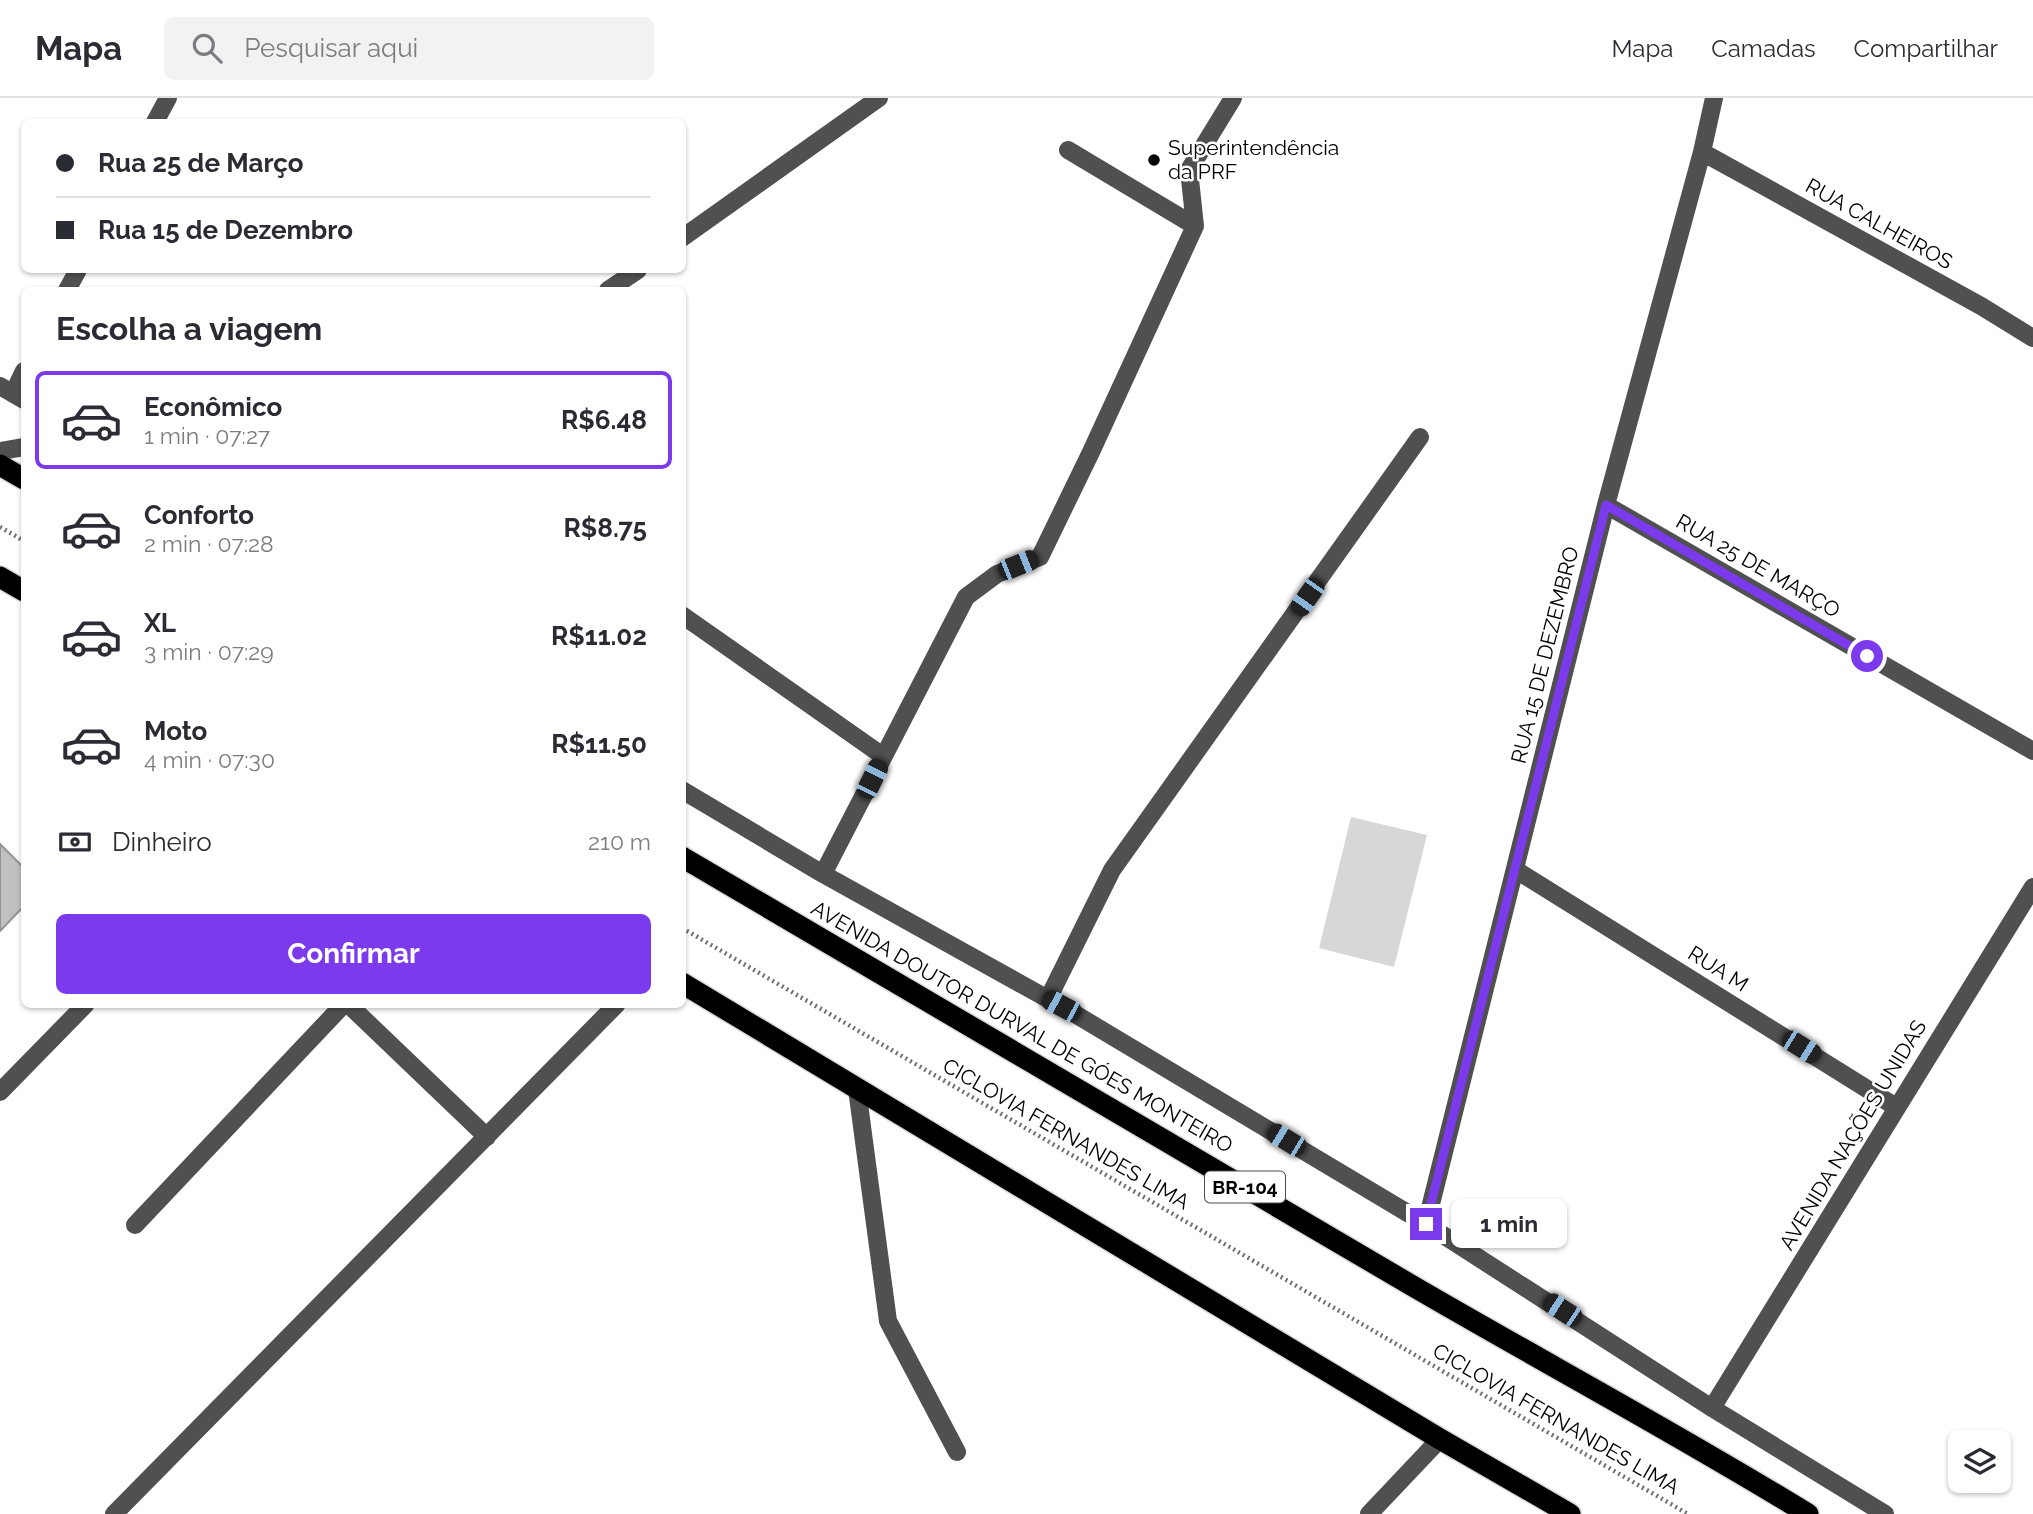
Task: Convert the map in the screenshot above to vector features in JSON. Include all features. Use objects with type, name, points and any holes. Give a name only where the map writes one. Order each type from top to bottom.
[{"type":"highway","points":[[0,465],[21,476]]},
{"type":"highway","points":[[0,577],[21,589]]},
{"type":"highway","name":"AVENIDA DOUTOR DURVAL DE GÓES MONTEIRO","points":[[686,860],[1808,1514]]},
{"type":"highway","points":[[686,984],[1440,1439],[1570,1514]]},
{"type":"street","points":[[157,119],[168,98]]},
{"type":"street","points":[[686,234],[879,98]]},
{"type":"street","points":[[823,874],[966,597],[997,574],[1040,557],[1195,226],[1189,170],[1233,98]]},
{"type":"street","name":"RUA 15 DE DEZEMBRO","points":[[1426,1224],[1606,505],[1702,152],[1714,98]]},
{"type":"street","points":[[1068,150],[1195,226]]},
{"type":"street","name":"RUA CALHEIROS","points":[[1702,152],[1981,306],[2033,338]]},
{"type":"street","points":[[612,287],[634,273]]},
{"type":"street","points":[[12,393],[21,376]]},
{"type":"street","points":[[1048,999],[1112,870],[1420,437]]},
{"type":"street","points":[[0,451],[21,448]]},
{"type":"street","name":"RUA 25 DE MARÇO","points":[[1606,505],[2033,751]]},
{"type":"street","points":[[686,618],[883,756]]},
{"type":"street","points":[[686,792],[823,874],[1048,999],[1426,1224],[1712,1408],[1885,1514]]},
{"type":"street","name":"RUA M","points":[[1516,870],[1896,1107]]},
{"type":"street","name":"AVENIDA NAÇÕES UNIDAS","points":[[1712,1408],[2033,887]]},
{"type":"street","points":[[0,1092],[82,1008]]},
{"type":"street","points":[[135,1225],[342,1008]]},
{"type":"street","points":[[350,1008],[487,1137]]},
{"type":"street","points":[[114,1514],[613,1008]]},
{"type":"street","points":[[857,1089],[888,1321],[957,1452]]},
{"type":"street","points":[[1369,1514],[1440,1439]]},
{"type":"path","points":[[0,527],[21,539]]},
{"type":"path","name":"CICLOVIA FERNANDES LIMA","points":[[686,930],[1688,1514]]},
{"type":"shaded area","points":[[1351,817],[1427,835],[1394,967],[1319,948]]},
{"type":"building","points":[[0,844],[21,865],[21,909],[0,931]]},
{"type":"place","name":"Superintendência da PRF","points":[[1154,160]]},
{"type":"route","points":[[1426,1224],[1606,505],[1867,656]]}]
